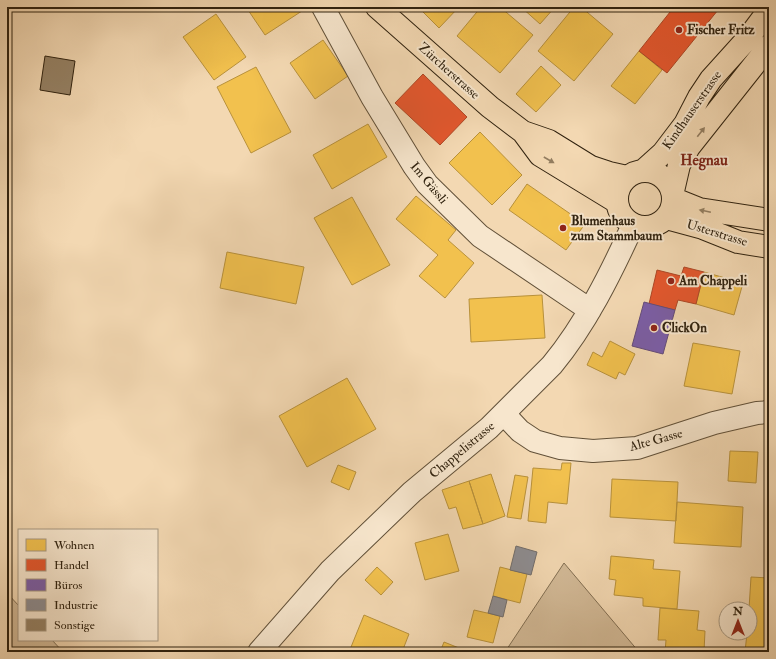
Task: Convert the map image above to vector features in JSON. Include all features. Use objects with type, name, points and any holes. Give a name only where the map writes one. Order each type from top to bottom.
[{"type":"main road","name":"Zürcherstrasse","points":[[377,7],[490,107],[523,132],[540,156],[593,186],[617,202]]},
{"type":"main road","name":"Kindhauserstrasse","points":[[635,174],[663,153],[685,124],[711,79],[748,38],[769,10]]},
{"type":"main road","name":"Kindhauserstrasse","points":[[671,203],[679,165],[683,156],[760,67],[769,46]]},
{"type":"main road","name":"Zürcherstrasse","points":[[523,132],[549,141],[591,167],[609,173],[635,174]]},
{"type":"main road","points":[[653,172],[662,176],[669,182],[671,203],[659,224],[650,227],[633,225],[625,219],[619,211],[617,202],[621,184],[635,174],[653,172]]},
{"type":"main road","name":"Usterstrasse","points":[[671,203],[769,220]]},
{"type":"main road","name":"Usterstrasse","points":[[671,203],[703,228],[738,242],[769,247]]},
{"type":"street","name":"Im Gässli","points":[[323,7],[372,97],[414,166],[427,184],[480,236],[590,310]]},
{"type":"street","name":"Chappelistrasse","points":[[259,652],[330,571],[406,497],[504,414],[552,365],[590,310],[633,225]]},
{"type":"street","name":"Alte Gasse","points":[[504,414],[520,432],[535,442],[560,448],[593,452],[637,448],[714,423],[757,413],[769,412]]},
{"type":"shaded area","points":[[564,563],[639,652],[505,652]]},
{"type":"shaded area","points":[[7,593],[18,605],[18,641],[53,641],[63,652],[7,652]]},
{"type":"building: Wohnen","points":[[246,7],[304,7],[305,9],[265,35]]},
{"type":"building: Wohnen","points":[[418,7],[459,7],[439,28]]},
{"type":"building: Wohnen","points":[[481,7],[500,7],[533,35],[500,73],[457,36]]},
{"type":"building: Wohnen","points":[[521,7],[555,7],[540,24]]},
{"type":"building: Wohnen","points":[[574,7],[581,7],[613,34],[574,81],[538,51]]},
{"type":"building: Wohnen","points":[[216,14],[246,57],[214,80],[183,37]]},
{"type":"building: Wohnen","points":[[323,40],[348,76],[315,99],[290,63]]},
{"type":"building: Wohnen","points":[[639,51],[662,70],[635,104],[611,86]]},
{"type":"building: Wohnen","points":[[541,66],[561,85],[536,112],[516,94]]},
{"type":"building: Wohnen","points":[[256,67],[291,132],[251,153],[217,87]]},
{"type":"building: Wohnen","points":[[368,124],[387,157],[332,189],[313,155]]},
{"type":"building: Wohnen","points":[[480,132],[522,175],[492,205],[449,163]]},
{"type":"building: Wohnen","points":[[527,184],[585,224],[566,250],[509,210]]},
{"type":"building: Wohnen","points":[[416,196],[456,230],[448,240],[474,263],[445,298],[419,276],[438,255],[396,219]]},
{"type":"building: Wohnen","points":[[352,197],[390,265],[352,285],[314,218]]},
{"type":"building: Wohnen","points":[[227,252],[304,267],[296,304],[220,288]]},
{"type":"building: Wohnen","points":[[704,272],[743,283],[734,315],[696,304]]},
{"type":"building: Wohnen","points":[[542,295],[545,338],[471,342],[469,299]]},
{"type":"building: Wohnen","points":[[610,341],[635,354],[625,375],[619,372],[616,379],[587,365],[593,352],[602,357]]},
{"type":"building: Wohnen","points":[[693,343],[740,351],[732,394],[684,386]]},
{"type":"building: Wohnen","points":[[347,378],[376,429],[307,467],[279,416]]},
{"type":"building: Wohnen","points":[[730,451],[758,452],[756,483],[728,481]]},
{"type":"building: Wohnen","points":[[562,463],[571,463],[567,504],[548,502],[546,523],[528,521],[533,468],[561,470]]},
{"type":"building: Wohnen","points":[[338,465],[356,472],[349,490],[331,482]]},
{"type":"building: Wohnen","points":[[491,474],[505,516],[483,524],[469,481]]},
{"type":"building: Wohnen","points":[[515,475],[528,477],[521,519],[507,517]]},
{"type":"building: Wohnen","points":[[612,479],[678,482],[676,521],[610,517]]},
{"type":"building: Wohnen","points":[[469,481],[483,524],[463,529],[456,507],[449,509],[442,490]]},
{"type":"building: Wohnen","points":[[677,502],[743,507],[741,547],[674,543]]},
{"type":"building: Wohnen","points":[[448,534],[459,571],[425,580],[415,543]]},
{"type":"building: Wohnen","points":[[611,556],[654,560],[653,569],[680,571],[677,609],[643,606],[643,598],[614,595],[616,580],[609,579]]},
{"type":"building: Wohnen","points":[[377,567],[393,582],[381,595],[365,580]]},
{"type":"building: Wohnen","points":[[500,567],[527,574],[520,603],[493,596]]},
{"type":"building: Wohnen","points":[[751,577],[769,578],[769,652],[745,652],[746,641],[758,641],[758,601],[750,601]]},
{"type":"building: Wohnen","points":[[660,608],[699,611],[697,630],[705,631],[704,652],[665,652],[666,640],[658,640]]},
{"type":"building: Wohnen","points":[[474,610],[500,616],[493,643],[467,637]]},
{"type":"building: Wohnen","points":[[364,615],[409,634],[402,652],[349,652]]},
{"type":"building: Wohnen","points":[[444,642],[469,652],[440,652]]},
{"type":"building: Handel","name":"Fischer Fritz","points":[[674,7],[715,7],[718,10],[667,73],[639,51]]},
{"type":"building: Handel","points":[[423,74],[467,117],[440,145],[395,103]]},
{"type":"building: Handel","points":[[684,267],[704,272],[696,304],[678,300],[675,310],[649,304],[657,270],[681,276]]},
{"type":"building: Büros","name":"ClickOn","points":[[644,302],[675,310],[663,354],[632,346]]},
{"type":"building: Industrie","points":[[516,546],[537,552],[531,575],[510,570]]},
{"type":"building: Industrie","points":[[493,596],[507,600],[503,617],[488,613]]},
{"type":"building: Sonstige","points":[[45,56],[75,61],[70,95],[40,90]]},
{"type":"place","name":"Fischer Fritz","points":[[679,30]]},
{"type":"place","name":"Blumenhaus zum Stammbaum","points":[[563,228]]},
{"type":"place","name":"Am Chappeli","points":[[671,281]]},
{"type":"place","name":"ClickOn","points":[[654,328]]},
{"type":"district","name":"Hegnau","points":[[704,160]]}]
